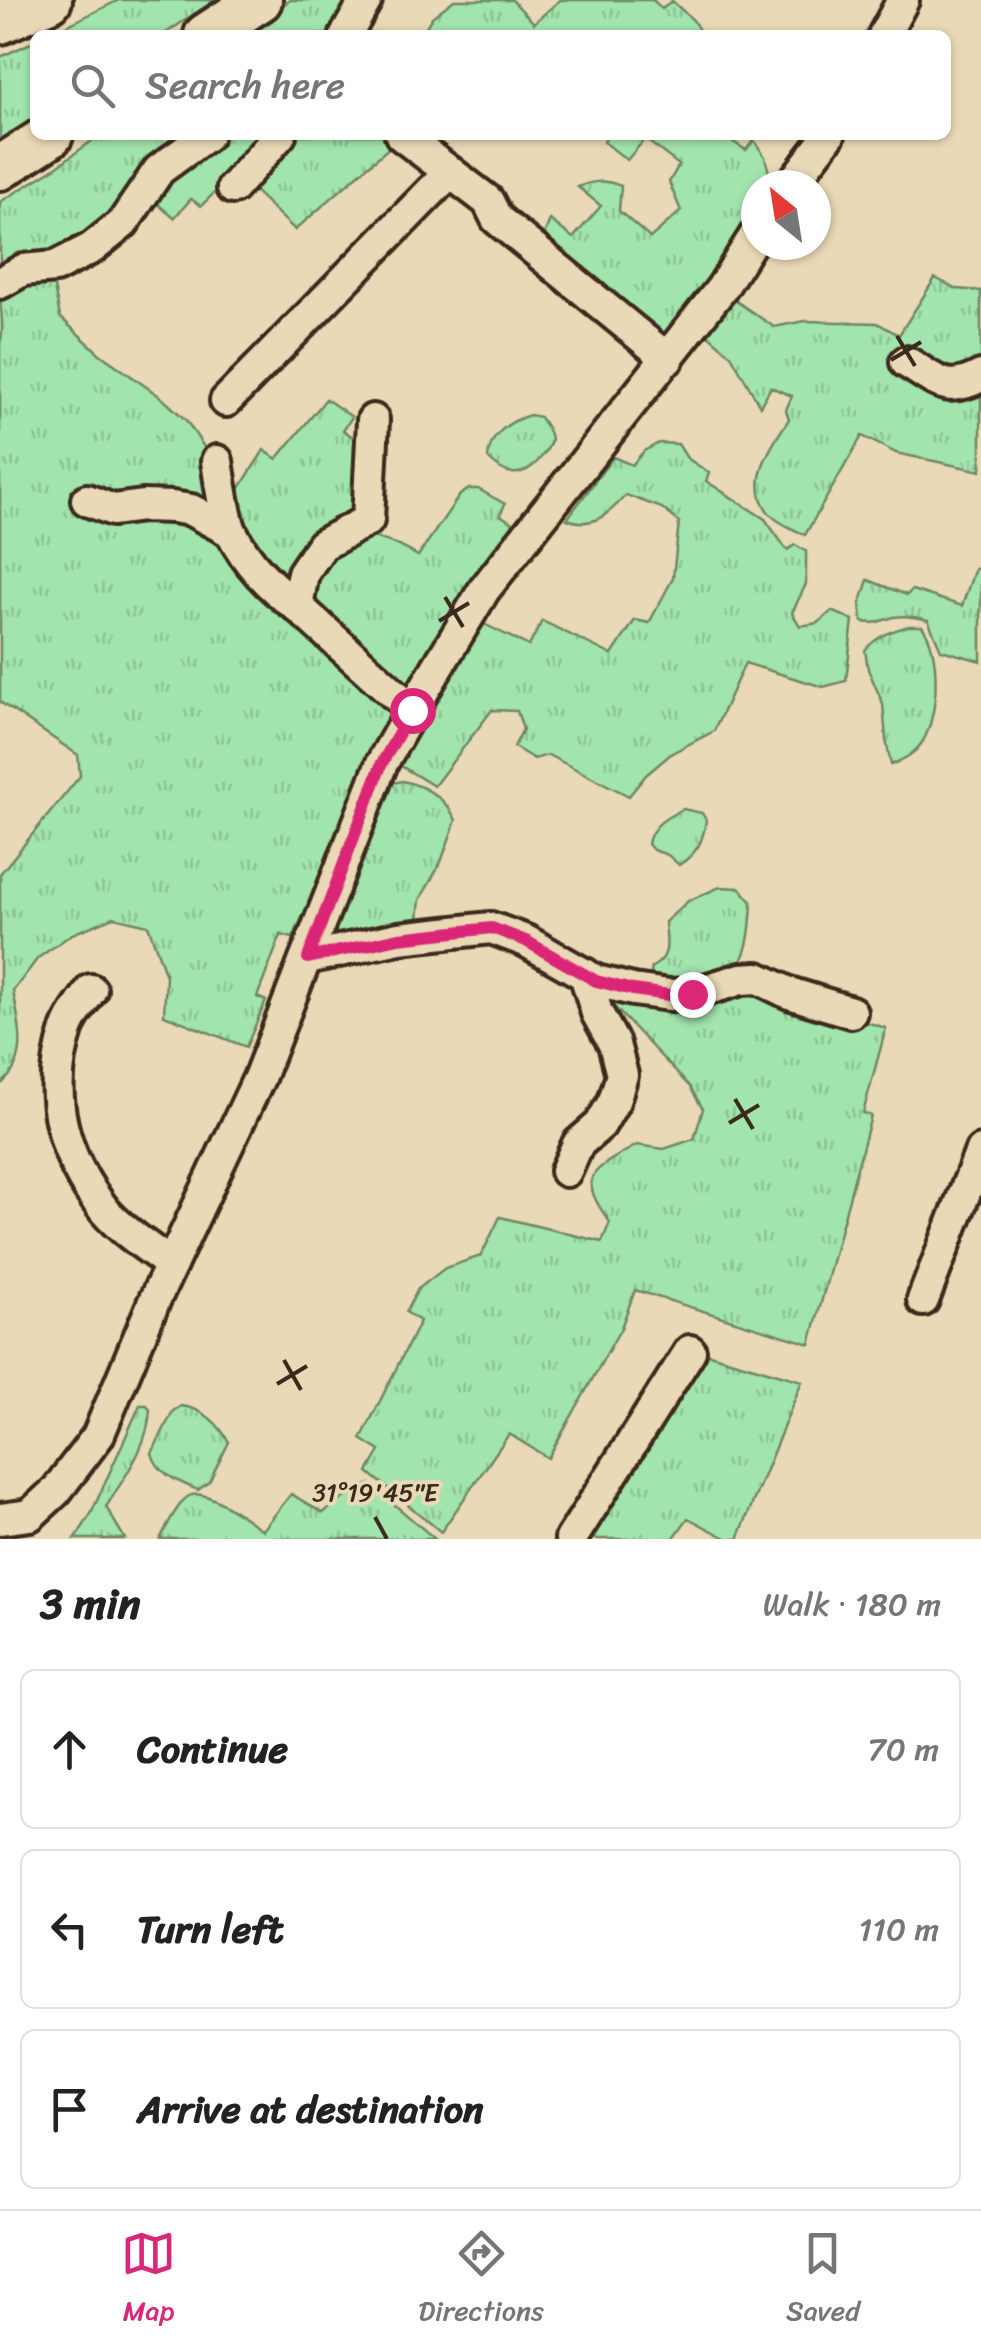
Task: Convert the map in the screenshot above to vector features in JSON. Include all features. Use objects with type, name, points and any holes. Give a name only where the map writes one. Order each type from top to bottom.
[{"type":"highway","points":[[0,22],[50,0]]},
{"type":"highway","points":[[214,30],[260,0]]},
{"type":"highway","points":[[0,168],[43,140]]},
{"type":"street","points":[[349,30],[366,0]]},
{"type":"street","points":[[887,30],[903,0]]},
{"type":"street","points":[[0,283],[23,270],[56,267],[92,248],[123,223],[159,170],[200,140]]},
{"type":"street","points":[[233,188],[276,140]]},
{"type":"street","points":[[408,140],[488,201],[497,219],[668,359]]},
{"type":"street","points":[[802,170],[825,140]]},
{"type":"street","points":[[226,401],[450,172]]},
{"type":"street","points":[[19,1524],[56,1491],[98,1436],[171,1265],[260,1078],[382,763],[412,710],[484,590],[668,359],[741,258]]},
{"type":"street","points":[[906,362],[948,386],[967,384],[981,376]]},
{"type":"street","points":[[297,606],[303,573],[322,545],[368,520],[373,420]]},
{"type":"street","points":[[217,462],[230,531],[249,560],[276,591],[412,710]]},
{"type":"street","points":[[87,500],[113,510],[157,506],[190,510],[230,531]]},
{"type":"street","points":[[308,958],[399,938],[492,928],[526,941],[596,981],[633,990],[692,994],[741,978],[758,978],[851,1012]]},
{"type":"street","points":[[566,1171],[578,1144],[600,1125],[614,1101],[622,1075],[614,1044],[585,974]]},
{"type":"street","points":[[91,990],[68,1026],[59,1063],[57,1108],[72,1157],[107,1213],[171,1265]]},
{"type":"street","points":[[923,1300],[981,1151]]},
{"type":"street","points":[[571,1539],[690,1351]]},
{"type":"green space","points":[[119,0],[215,0],[170,30],[58,30]]},
{"type":"green space","points":[[290,0],[355,0],[340,30],[248,30]]},
{"type":"green space","points":[[454,0],[512,0],[534,23],[560,0],[653,0],[662,9],[672,1],[699,30],[424,30],[432,17]]},
{"type":"green space","points":[[30,43],[30,122],[0,141],[0,57]]},
{"type":"green space","points":[[93,140],[188,140],[103,233],[0,273],[0,202]]},
{"type":"green space","points":[[213,140],[269,140],[201,206],[191,199],[174,218],[154,196]]},
{"type":"green space","points":[[284,140],[391,140],[392,145],[295,230],[247,184]]},
{"type":"green space","points":[[605,140],[644,140],[627,160],[604,142]]},
{"type":"green space","points":[[646,140],[730,140],[746,150],[754,140],[768,170],[741,170],[741,240],[695,311],[669,339],[655,337],[547,248],[545,232],[550,220],[573,238],[601,206],[578,187],[605,182],[621,186],[619,211],[650,238],[681,211],[669,182],[679,165]]},
{"type":"green space","points":[[935,278],[957,289],[981,291],[981,471],[896,453],[862,436],[805,535],[778,521],[763,502],[760,478],[768,453],[789,419],[786,410],[792,396],[771,387],[760,406],[731,355],[706,333],[730,297],[774,327],[805,321],[877,323],[899,335]]},
{"type":"green space","points":[[48,279],[54,287],[60,317],[100,354],[186,420],[218,468],[225,522],[395,705],[293,938],[281,935],[257,997],[266,1001],[246,1047],[164,1015],[166,976],[148,925],[114,917],[72,934],[38,958],[13,991],[20,1029],[19,1053],[16,1065],[0,1085],[0,874],[80,776],[78,755],[0,702],[0,293],[16,282]]},
{"type":"green space","points":[[326,399],[352,417],[343,430],[353,437],[365,438],[360,514],[291,591],[271,574],[234,511],[236,494],[264,450],[277,459]]},
{"type":"green space","points":[[530,415],[540,417],[547,428],[549,446],[532,467],[519,473],[506,471],[488,458],[492,442],[508,425]]},
{"type":"green space","points":[[659,443],[678,444],[687,458],[709,473],[706,481],[765,519],[787,550],[795,545],[806,551],[806,584],[792,613],[800,626],[818,623],[832,611],[853,620],[846,681],[823,687],[745,663],[714,731],[672,753],[629,796],[548,755],[534,759],[514,747],[523,729],[517,711],[492,710],[434,786],[393,761],[480,622],[529,646],[542,621],[612,655],[635,620],[649,623],[673,578],[679,522],[662,508],[626,495],[593,521],[567,519],[613,457],[632,465],[644,451]]},
{"type":"green space","points":[[478,489],[505,504],[500,515],[521,528],[408,688],[308,608],[306,583],[352,535],[386,541],[418,556],[460,495]]},
{"type":"green space","points":[[975,568],[981,571],[981,661],[941,650],[928,620],[903,616],[874,623],[862,621],[860,604],[868,580],[907,595],[912,590],[962,606]]},
{"type":"green space","points":[[922,626],[928,637],[935,667],[935,700],[923,741],[913,753],[891,765],[883,704],[868,669],[865,650],[885,634]]},
{"type":"green space","points":[[403,781],[435,794],[456,820],[441,862],[420,900],[418,919],[409,927],[347,940],[333,926],[383,793],[392,783]]},
{"type":"green space","points":[[683,809],[702,813],[706,820],[698,846],[679,865],[648,844],[656,827]]},
{"type":"green space","points":[[720,887],[740,888],[752,902],[748,942],[731,975],[706,986],[650,978],[652,967],[665,953],[665,922],[688,901]]},
{"type":"green space","points":[[751,987],[886,1028],[863,1113],[871,1116],[810,1344],[635,1290],[621,1328],[548,1458],[509,1434],[441,1532],[368,1472],[380,1451],[361,1439],[420,1321],[406,1312],[418,1289],[445,1268],[481,1256],[500,1217],[602,1242],[610,1222],[591,1183],[600,1168],[637,1145],[664,1149],[694,1139],[703,1109],[690,1087],[602,994]]},
{"type":"green space","points":[[699,1351],[802,1381],[738,1539],[728,1539],[688,1518],[673,1539],[594,1539],[585,1532]]},
{"type":"green space","points":[[140,1405],[147,1405],[150,1410],[145,1436],[106,1507],[125,1539],[75,1539],[91,1514]]},
{"type":"green space","points":[[181,1406],[210,1418],[229,1442],[209,1482],[198,1490],[164,1472],[152,1453],[173,1411]]},
{"type":"green space","points":[[370,1484],[435,1539],[160,1539],[178,1507],[193,1495],[213,1499],[263,1530],[291,1494],[323,1513]]},
{"type":"route","points":[[412,710],[382,763],[308,958],[399,938],[492,928],[526,941],[596,981],[669,995],[692,994]]}]
